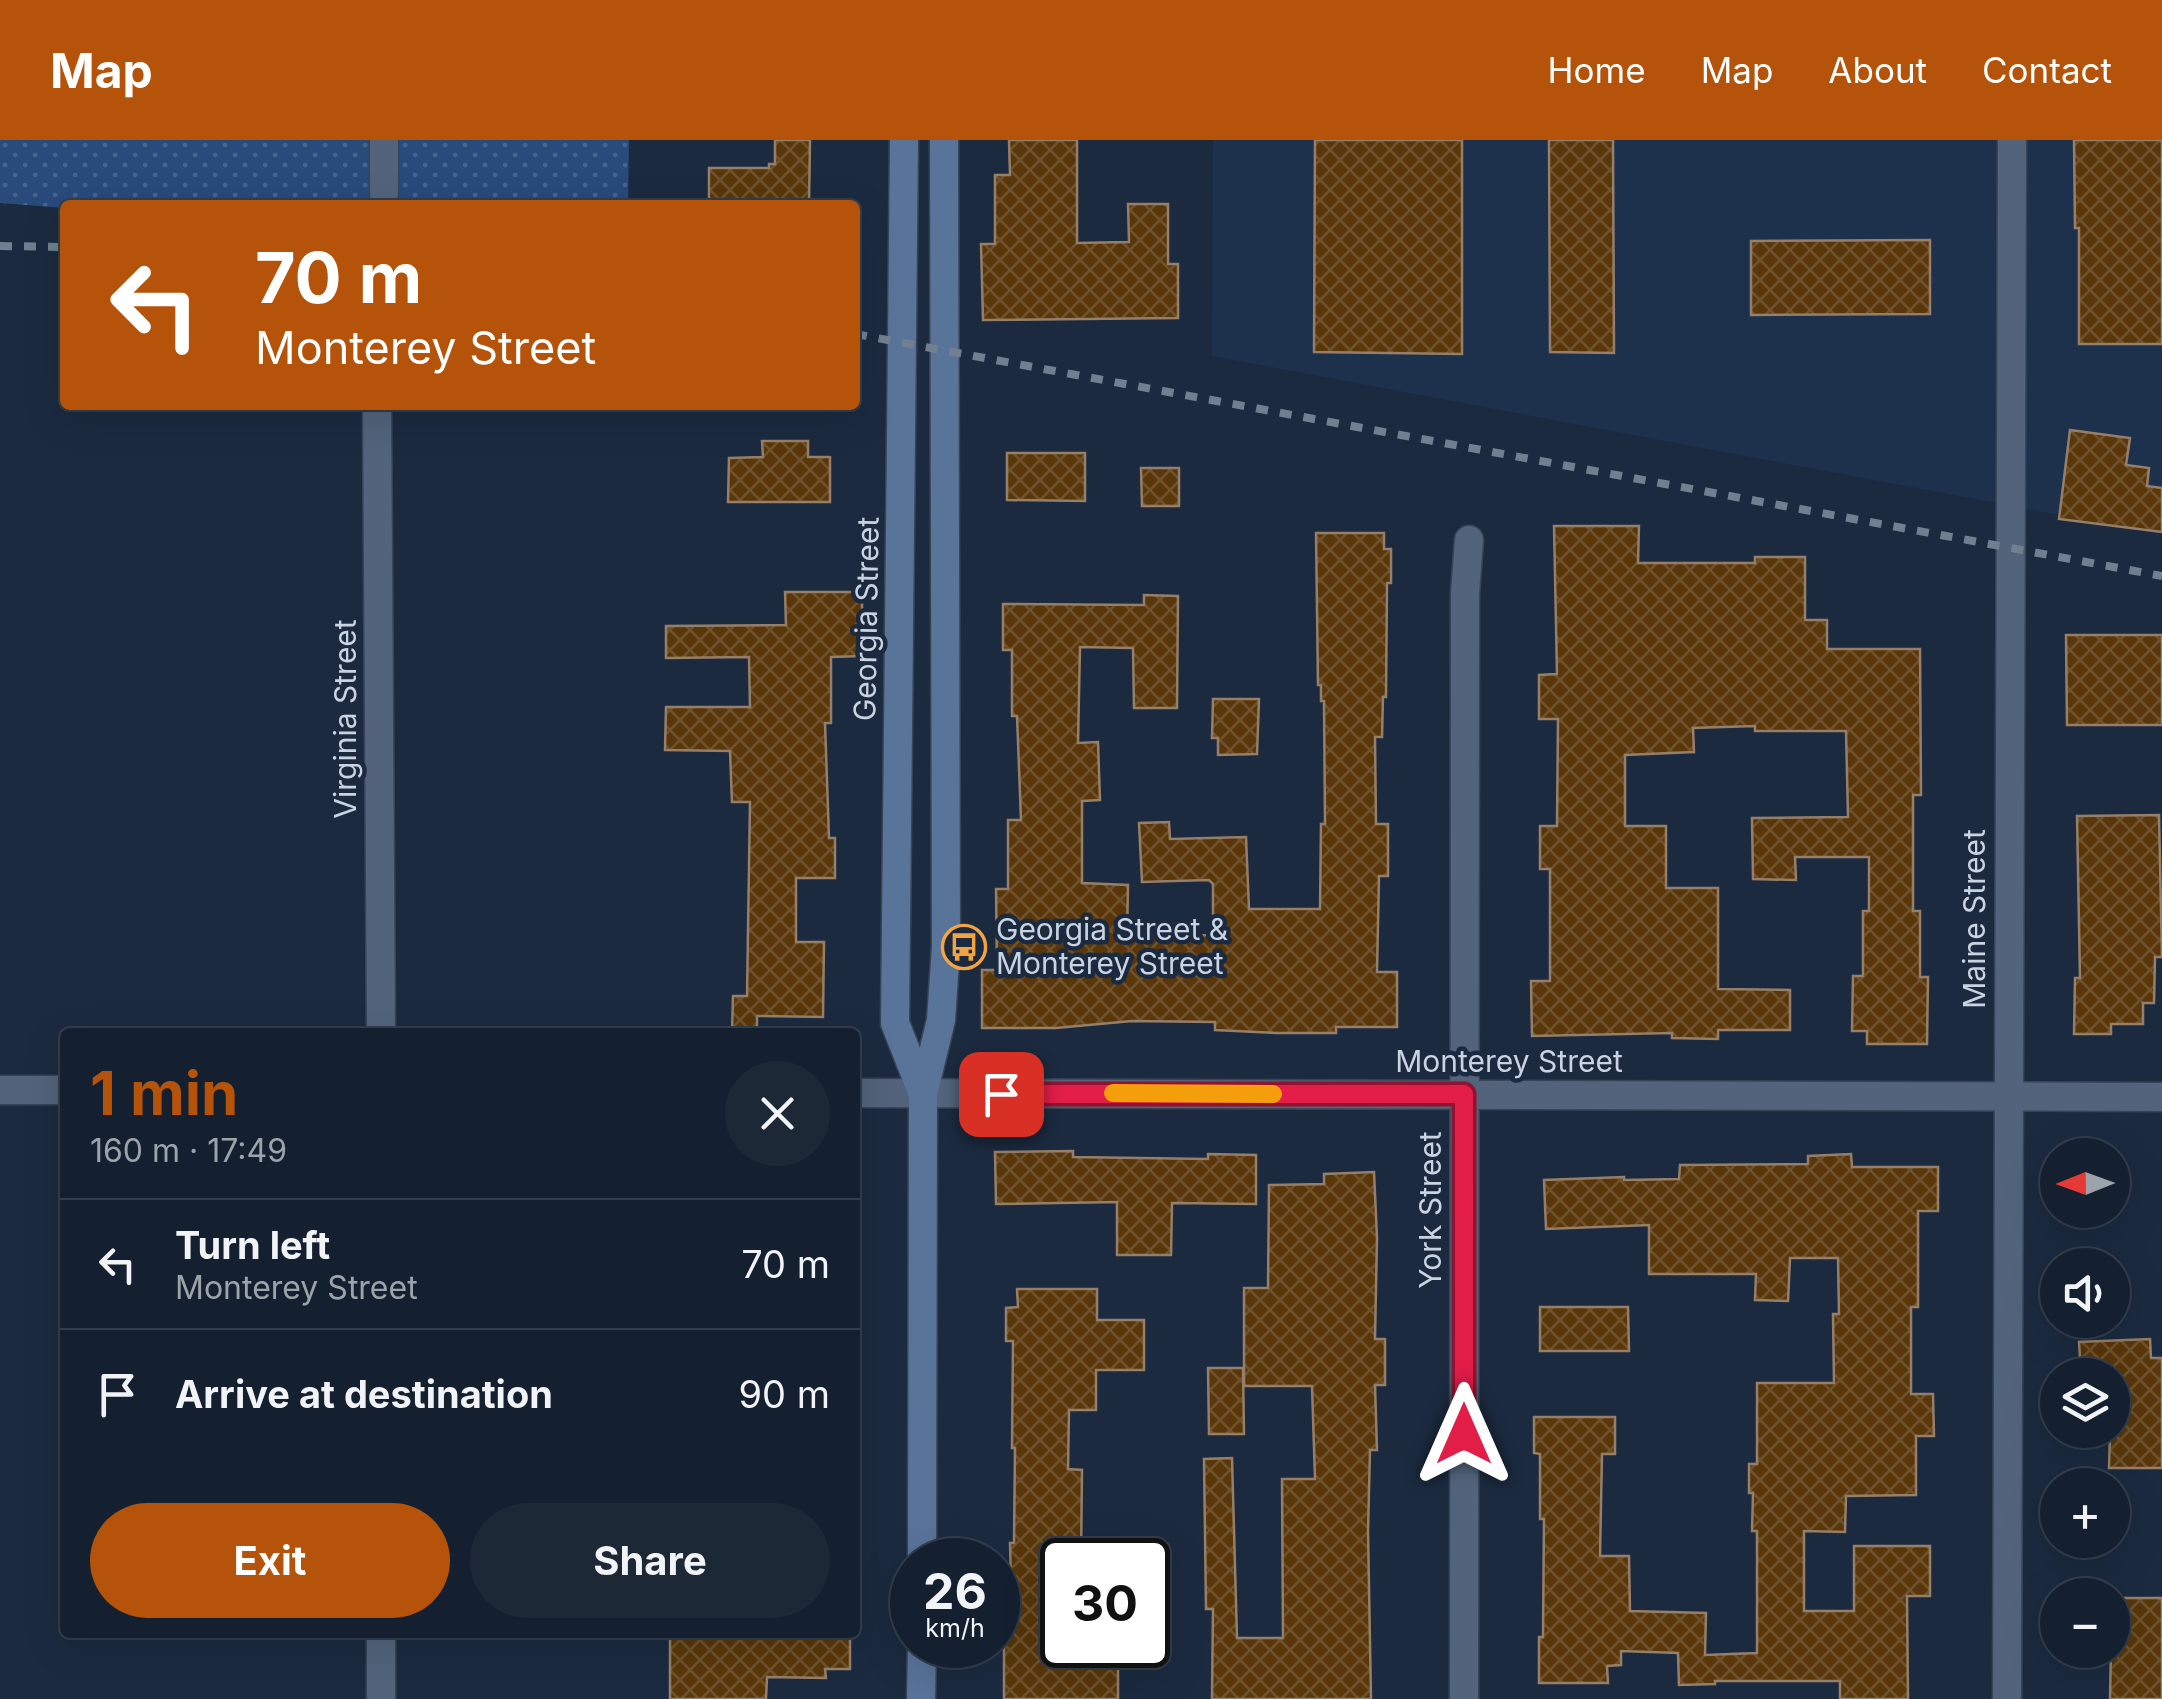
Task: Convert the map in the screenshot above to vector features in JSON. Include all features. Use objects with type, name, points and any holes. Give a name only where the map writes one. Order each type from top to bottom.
[{"type":"main road","name":"Georgia Street","points":[[904,140],[895,1024],[923,1094]]},
{"type":"main road","name":"Georgia Street","points":[[922,1538],[923,1094],[941,1020],[946,947],[944,140]]},
{"type":"main road","points":[[922,1668],[922,1699]]},
{"type":"street","points":[[384,140],[384,194]]},
{"type":"street","name":"Maine Street","points":[[2007,1699],[2012,140]]},
{"type":"street","name":"Virginia Street","points":[[377,410],[381,1028]]},
{"type":"street","name":"York Street","points":[[1464,1699],[1465,594],[1469,540]]},
{"type":"street","points":[[0,1090],[60,1090]]},
{"type":"street","name":"Monterey Street","points":[[860,1094],[2162,1097]]},
{"type":"street","points":[[381,1638],[381,1699]]},
{"type":"shaded area","points":[[0,140],[629,140],[628,200],[60,200],[60,208],[0,203]]},
{"type":"shaded area","points":[[1213,140],[2162,140],[2162,534],[1212,356]]},
{"type":"building","points":[[775,140],[810,140],[809,200],[709,200],[709,168],[769,168],[769,164],[775,164]]},
{"type":"building","points":[[1009,140],[1077,140],[1077,243],[1129,242],[1128,204],[1168,204],[1168,264],[1178,264],[1178,318],[983,320],[981,244],[995,244],[995,175],[1010,175]]},
{"type":"building","points":[[1315,140],[1462,140],[1462,354],[1314,352]]},
{"type":"building","points":[[1549,140],[1613,140],[1614,353],[1550,352]]},
{"type":"building","points":[[2074,140],[2162,140],[2162,344],[2079,344]]},
{"type":"building","points":[[1930,240],[1930,314],[1751,315],[1751,241]]},
{"type":"building","points":[[2070,430],[2130,438],[2126,465],[2149,468],[2147,486],[2162,488],[2162,532],[2059,519]]},
{"type":"building","points":[[762,441],[808,441],[808,457],[830,457],[830,502],[728,502],[729,458],[763,457]]},
{"type":"building","points":[[1007,453],[1085,453],[1085,501],[1007,500]]},
{"type":"building","points":[[1141,468],[1179,468],[1179,506],[1142,506]]},
{"type":"building","points":[[1554,526],[1639,526],[1638,563],[1755,563],[1755,557],[1805,557],[1805,620],[1827,620],[1827,649],[1920,649],[1921,795],[1913,795],[1913,911],[1920,911],[1920,977],[1928,977],[1927,1044],[1867,1044],[1867,1031],[1852,1031],[1853,976],[1863,976],[1863,911],[1869,911],[1869,857],[1795,857],[1796,880],[1753,879],[1752,818],[1848,817],[1846,731],[1755,731],[1755,726],[1693,728],[1694,752],[1625,755],[1625,826],[1666,826],[1666,888],[1718,888],[1718,989],[1790,990],[1790,1030],[1718,1030],[1718,1039],[1672,1038],[1672,1033],[1532,1036],[1531,981],[1550,981],[1550,869],[1540,869],[1540,826],[1557,826],[1558,719],[1539,719],[1539,675],[1557,674]]},
{"type":"building","points":[[1316,533],[1384,533],[1384,549],[1391,549],[1386,697],[1382,737],[1375,737],[1376,824],[1388,824],[1388,876],[1379,876],[1377,972],[1397,972],[1397,1027],[1336,1027],[1336,1033],[1276,1033],[1215,1030],[1215,1022],[1132,1021],[1056,1028],[982,1028],[982,970],[997,970],[996,889],[1008,889],[1008,820],[1021,820],[1017,716],[1012,716],[1012,650],[1003,650],[1003,604],[1144,605],[1144,595],[1178,596],[1177,708],[1134,708],[1133,648],[1080,647],[1078,743],[1098,742],[1100,800],[1082,801],[1082,883],[1128,885],[1127,936],[1213,935],[1213,884],[1209,880],[1142,882],[1139,823],[1169,822],[1170,839],[1246,837],[1249,909],[1320,909],[1321,824],[1325,824],[1324,701],[1318,685]]},
{"type":"building","points":[[785,592],[862,592],[862,656],[831,657],[831,723],[825,723],[829,838],[835,838],[835,878],[796,878],[796,942],[824,942],[823,1017],[757,1016],[757,1028],[732,1028],[733,996],[747,996],[750,802],[732,802],[730,751],[665,750],[666,707],[750,707],[749,657],[666,658],[666,626],[786,625]]},
{"type":"building","points":[[2066,635],[2162,635],[2162,725],[2067,725]]},
{"type":"building","points":[[1213,699],[1259,699],[1257,754],[1218,755],[1218,738],[1212,738]]},
{"type":"building","points":[[2159,815],[2162,957],[2155,957],[2154,1003],[2143,1003],[2143,1024],[2111,1024],[2111,1034],[2074,1034],[2075,978],[2080,978],[2077,816]]},
{"type":"building","points":[[1073,1151],[1073,1157],[1208,1159],[1208,1154],[1256,1155],[1256,1204],[1172,1203],[1171,1255],[1117,1255],[1117,1202],[996,1204],[995,1152]]},
{"type":"building","points":[[1851,1154],[1852,1167],[1938,1167],[1938,1211],[1918,1211],[1918,1307],[1911,1307],[1911,1394],[1933,1394],[1934,1436],[1916,1436],[1916,1495],[1846,1496],[1845,1532],[1804,1531],[1804,1611],[1854,1611],[1854,1546],[1930,1546],[1930,1596],[1907,1596],[1908,1699],[1840,1699],[1840,1681],[1715,1681],[1679,1685],[1678,1653],[1621,1651],[1621,1665],[1607,1666],[1608,1683],[1539,1683],[1544,1519],[1540,1519],[1540,1454],[1534,1453],[1534,1417],[1615,1417],[1615,1454],[1602,1454],[1600,1556],[1629,1556],[1630,1611],[1706,1613],[1705,1655],[1757,1653],[1757,1531],[1752,1531],[1749,1464],[1757,1464],[1757,1383],[1834,1383],[1833,1314],[1839,1314],[1838,1258],[1790,1258],[1788,1301],[1755,1300],[1756,1274],[1649,1274],[1649,1225],[1546,1229],[1544,1180],[1679,1179],[1680,1165],[1808,1164],[1808,1156]]},
{"type":"building","points":[[1374,1172],[1375,1339],[1385,1339],[1385,1385],[1375,1385],[1377,1450],[1370,1450],[1371,1699],[1212,1699],[1213,1609],[1206,1609],[1204,1459],[1232,1458],[1237,1638],[1283,1638],[1282,1479],[1315,1479],[1312,1386],[1244,1386],[1244,1288],[1268,1288],[1269,1185],[1324,1184],[1324,1174]]},
{"type":"building","points":[[1017,1289],[1097,1289],[1097,1320],[1144,1320],[1144,1370],[1096,1370],[1096,1410],[1069,1410],[1068,1469],[1082,1470],[1081,1538],[1040,1538],[1040,1668],[1118,1668],[1118,1699],[1004,1699],[1004,1668],[1020,1668],[1020,1538],[1014,1538],[1012,1448],[1013,1341],[1006,1341],[1006,1308],[1018,1307]]},
{"type":"building","points":[[1540,1307],[1628,1307],[1629,1351],[1540,1351]]},
{"type":"building","points":[[2150,1339],[2151,1358],[2162,1358],[2162,1468],[2109,1468],[2110,1448],[2130,1448],[2130,1358],[2080,1358],[2079,1342]]},
{"type":"building","points":[[1208,1368],[1243,1368],[1244,1434],[1209,1434]]},
{"type":"building","points":[[2130,1598],[2162,1598],[2162,1699],[2110,1699],[2111,1668],[2130,1668]]},
{"type":"building","points":[[670,1638],[850,1638],[850,1669],[825,1669],[826,1678],[767,1677],[766,1699],[670,1699]]},
{"type":"railway","points":[[0,246],[60,247]]},
{"type":"railway","points":[[860,335],[2162,576]]},
{"type":"slow traffic","points":[[1113,1093],[1273,1094]]},
{"type":"place","name":"Georgia Street & Monterey Street","points":[[964,947]]},
{"type":"route","points":[[1001,1094],[1464,1094],[1464,1434]]}]
